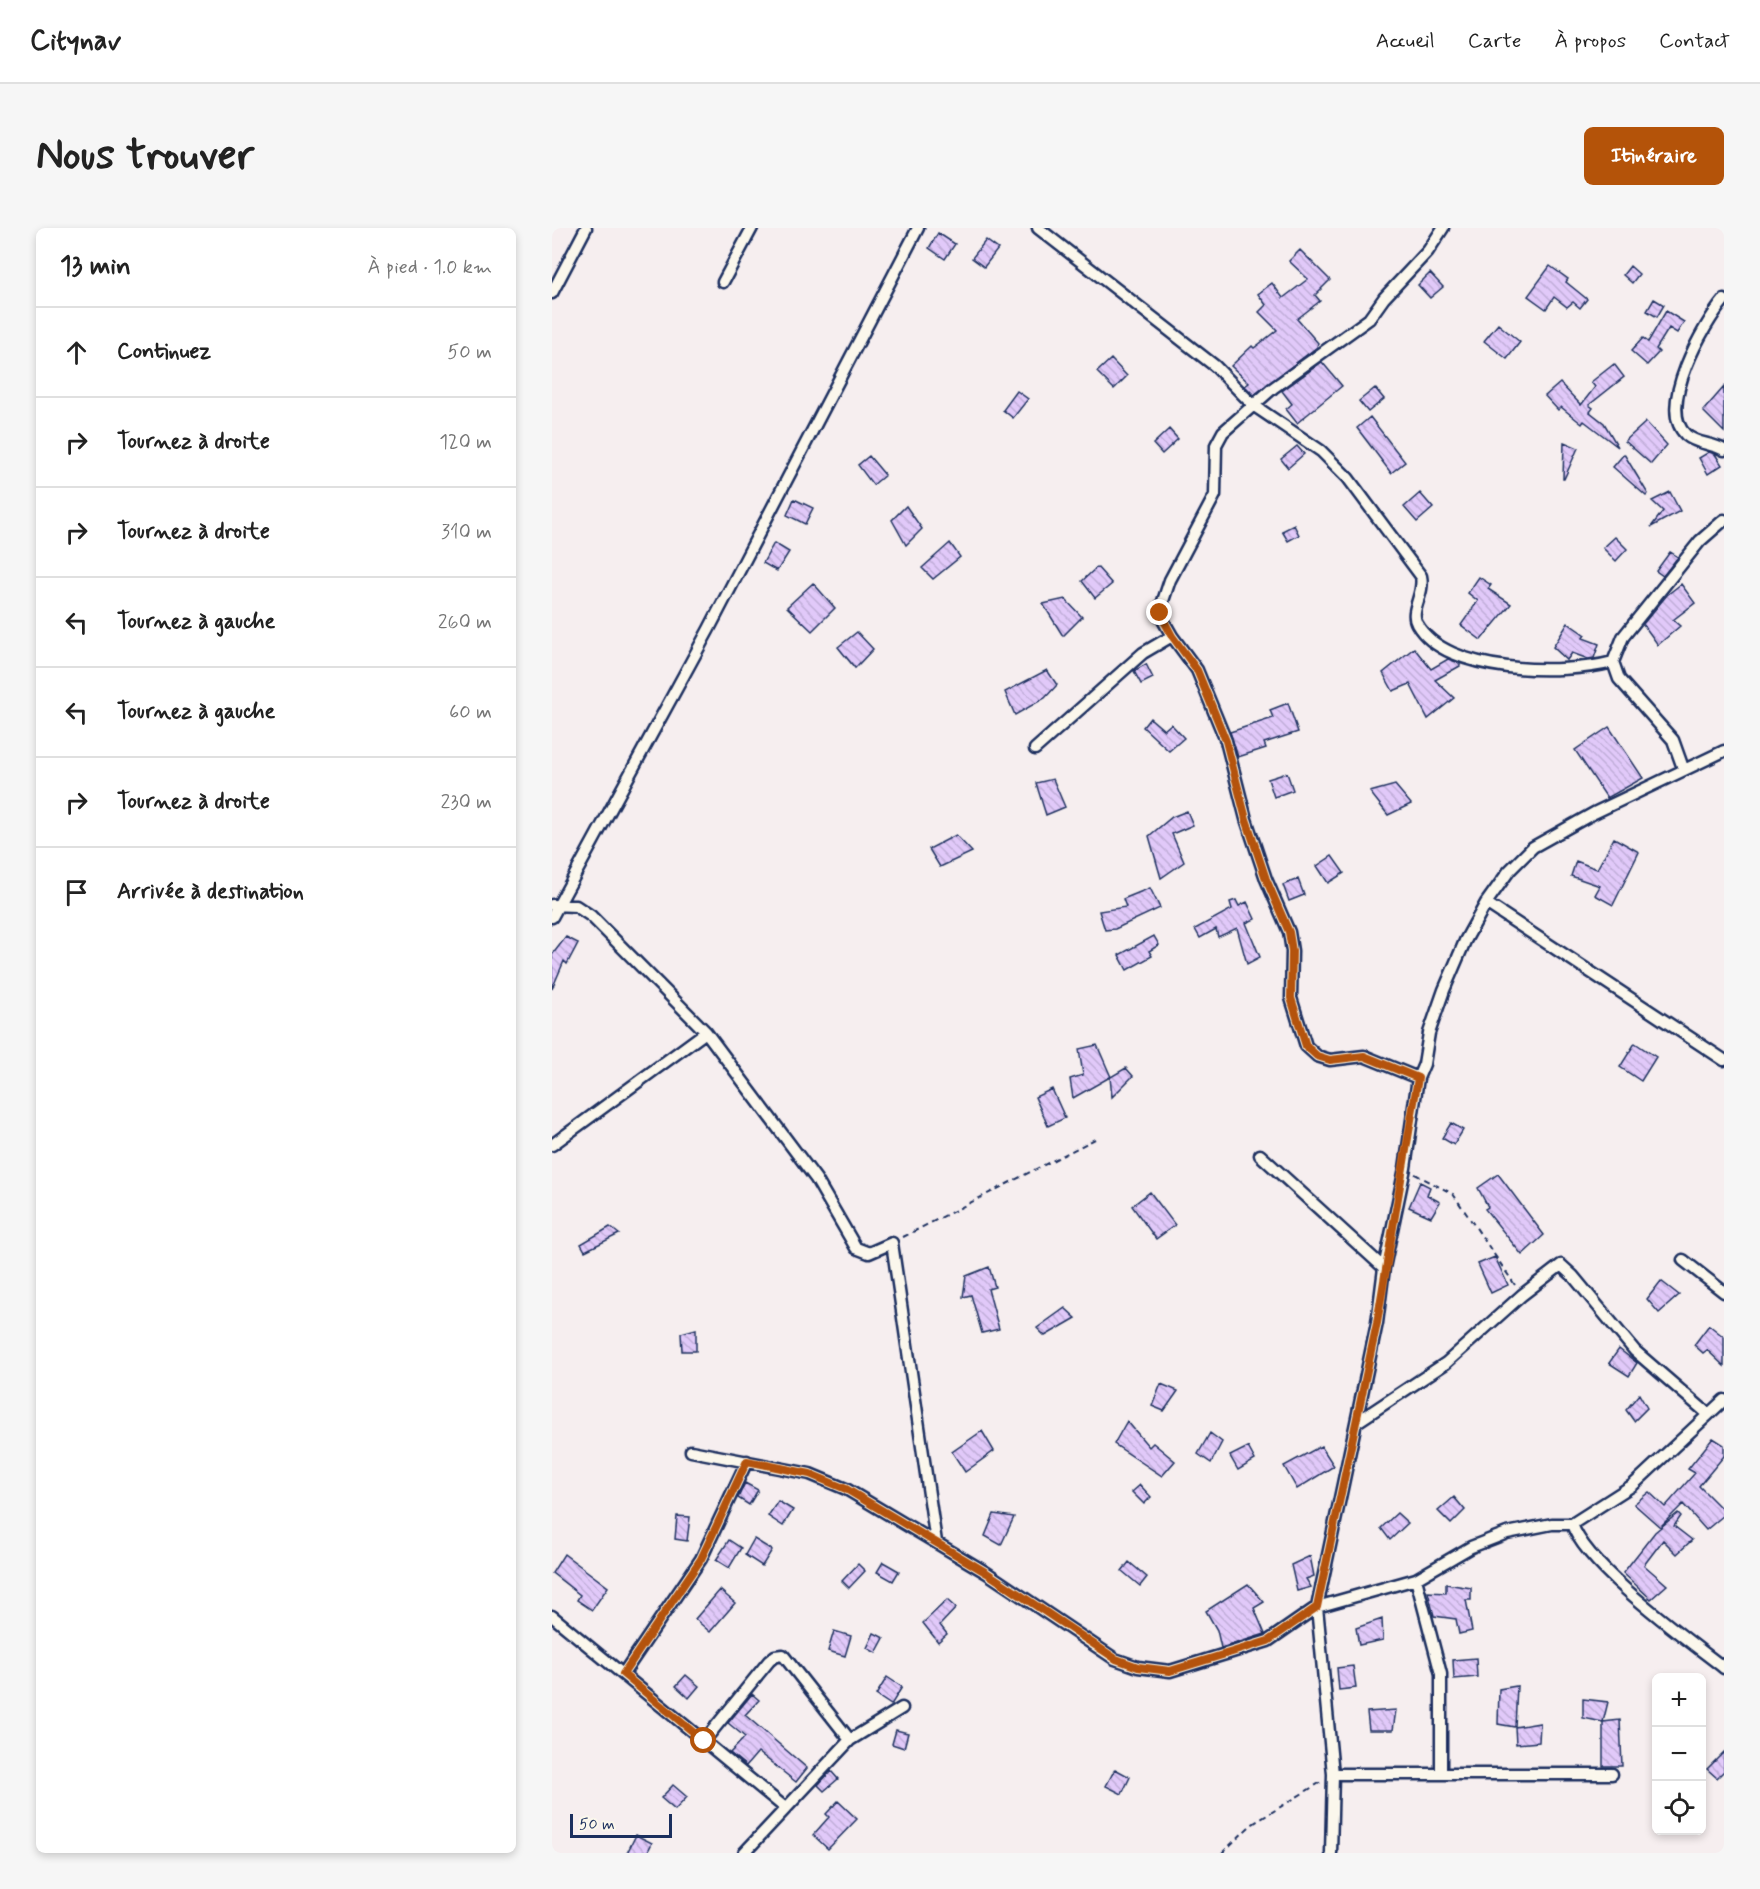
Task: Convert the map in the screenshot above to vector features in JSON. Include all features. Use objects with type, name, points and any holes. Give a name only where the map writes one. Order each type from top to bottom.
[{"type":"street","points":[[552,293],[585,228]]},
{"type":"street","points":[[723,282],[752,228]]},
{"type":"street","points":[[552,917],[555,905],[709,629],[918,228]]},
{"type":"street","points":[[1038,228],[1215,366],[1253,405],[1321,451],[1361,496],[1421,576],[1423,588],[1414,611],[1416,622],[1435,643],[1482,663],[1502,666],[1558,670],[1591,668],[1613,662]]},
{"type":"street","points":[[1418,1078],[1364,1056],[1330,1060],[1317,1056],[1306,1046],[1291,998],[1292,951],[1289,932],[1266,879],[1218,719],[1197,670],[1172,636],[1160,613],[1161,602],[1215,495],[1216,445],[1223,432],[1253,405],[1369,319],[1384,298],[1428,251],[1443,228]]},
{"type":"street","points":[[1724,300],[1708,320],[1695,342],[1676,407],[1678,424],[1685,434],[1724,450]]},
{"type":"street","points":[[1683,768],[1673,740],[1619,679],[1613,662],[1615,651],[1628,630],[1700,541],[1724,520]]},
{"type":"street","points":[[1035,749],[1143,653],[1172,636]]},
{"type":"street","points":[[1332,1853],[1333,1774],[1317,1607],[1377,1323],[1384,1268],[1405,1168],[1418,1078],[1424,1064],[1429,1033],[1444,990],[1465,941],[1486,903],[1509,871],[1533,847],[1683,768],[1724,751]]},
{"type":"street","points":[[1486,903],[1724,1060]]},
{"type":"street","points":[[555,905],[576,906],[591,916],[706,1032],[816,1179],[856,1248],[869,1253],[892,1243],[936,1542]]},
{"type":"street","points":[[552,1145],[706,1032]]},
{"type":"street","points":[[1260,1155],[1384,1268]]},
{"type":"street","points":[[1683,1260],[1724,1292]]},
{"type":"street","points":[[1356,1422],[1446,1363],[1522,1295],[1561,1265],[1573,1276],[1635,1351],[1708,1414]]},
{"type":"street","points":[[691,1451],[825,1479],[936,1542],[1116,1659],[1138,1667],[1170,1671],[1268,1641],[1317,1607],[1416,1579],[1471,1547],[1508,1533],[1552,1524],[1572,1524],[1633,1485],[1724,1400]]},
{"type":"street","points":[[623,1674],[701,1559],[747,1461]]},
{"type":"street","points":[[1572,1524],[1575,1532],[1600,1563],[1631,1594],[1724,1668]]},
{"type":"street","points":[[1416,1579],[1441,1674],[1441,1773]]},
{"type":"street","points":[[552,1616],[784,1808]]},
{"type":"street","points":[[704,1741],[769,1661],[775,1656],[783,1655],[850,1740]]},
{"type":"street","points":[[744,1853],[850,1740],[902,1708]]},
{"type":"street","points":[[1333,1774],[1612,1774]]},
{"type":"path","points":[[892,1243],[1095,1139]]},
{"type":"path","points":[[1405,1168],[1453,1194],[1522,1295]]},
{"type":"path","points":[[1222,1853],[1251,1825],[1333,1774]]},
{"type":"building","points":[[938,233],[955,244],[945,259],[929,248]]},
{"type":"building","points":[[986,240],[998,249],[984,267],[972,258]]},
{"type":"building","points":[[1300,250],[1330,280],[1315,295],[1320,301],[1297,319],[1318,343],[1317,347],[1254,395],[1245,386],[1249,383],[1231,366],[1252,346],[1254,348],[1277,330],[1259,312],[1266,305],[1258,294],[1272,283],[1283,298],[1308,279],[1289,261]]},
{"type":"building","points":[[1550,266],[1568,279],[1566,282],[1587,299],[1580,308],[1573,302],[1567,307],[1554,297],[1546,309],[1528,296]]},
{"type":"building","points":[[1630,266],[1639,274],[1632,283],[1623,275]]},
{"type":"building","points":[[1430,273],[1443,287],[1430,298],[1418,285]]},
{"type":"building","points":[[1654,299],[1664,305],[1657,317],[1647,311]]},
{"type":"building","points":[[1666,311],[1684,322],[1677,333],[1669,328],[1656,349],[1659,352],[1647,365],[1631,351],[1643,338],[1648,342]]},
{"type":"building","points":[[1498,324],[1520,342],[1507,359],[1484,341]]},
{"type":"building","points":[[1111,359],[1127,376],[1114,389],[1097,372]]},
{"type":"building","points":[[1322,362],[1342,386],[1297,423],[1286,409],[1292,404],[1282,391]]},
{"type":"building","points":[[1614,364],[1624,377],[1589,405],[1593,408],[1590,412],[1604,423],[1618,447],[1584,421],[1582,424],[1561,407],[1558,410],[1545,396],[1560,383],[1581,405],[1595,387],[1591,382]]},
{"type":"building","points":[[1724,387],[1724,432],[1703,411]]},
{"type":"building","points":[[1375,388],[1384,399],[1368,412],[1359,401]]},
{"type":"building","points":[[1017,391],[1028,399],[1013,418],[1003,410]]},
{"type":"building","points":[[1370,417],[1405,462],[1391,473],[1357,428]]},
{"type":"building","points":[[1646,422],[1667,445],[1651,464],[1625,441]]},
{"type":"building","points":[[1169,429],[1178,439],[1162,454],[1153,444]]},
{"type":"building","points":[[1564,442],[1578,448],[1563,479]]},
{"type":"building","points":[[1297,446],[1304,454],[1288,468],[1281,459]]},
{"type":"building","points":[[1709,452],[1715,454],[1722,465],[1708,474],[1699,458]]},
{"type":"building","points":[[1624,454],[1648,494],[1646,496],[1613,467]]},
{"type":"building","points":[[869,456],[885,475],[873,485],[858,465]]},
{"type":"building","points":[[1670,492],[1680,511],[1651,527],[1663,511],[1652,501]]},
{"type":"building","points":[[1420,493],[1433,508],[1417,522],[1404,507]]},
{"type":"building","points":[[794,499],[813,508],[805,524],[787,515]]},
{"type":"building","points":[[906,506],[922,529],[906,545],[892,520]]},
{"type":"building","points":[[1294,525],[1299,535],[1288,541],[1282,531]]},
{"type":"building","points":[[1615,537],[1627,549],[1616,561],[1603,548]]},
{"type":"building","points":[[774,543],[789,552],[777,571],[763,563]]},
{"type":"building","points":[[950,543],[960,557],[933,579],[922,568]]},
{"type":"building","points":[[1670,552],[1678,557],[1663,576],[1656,571]]},
{"type":"building","points":[[1097,567],[1112,584],[1095,598],[1082,581]]},
{"type":"building","points":[[1479,577],[1491,585],[1488,589],[1511,604],[1481,640],[1461,625],[1478,601],[1468,593]]},
{"type":"building","points":[[813,583],[835,608],[812,631],[787,607]]},
{"type":"building","points":[[1681,584],[1695,603],[1673,620],[1680,626],[1658,645],[1643,624],[1667,595]]},
{"type":"building","points":[[1065,599],[1082,617],[1063,636],[1043,604]]},
{"type":"building","points":[[1568,623],[1585,635],[1583,638],[1599,644],[1594,658],[1588,659],[1572,653],[1567,660],[1553,647]]},
{"type":"building","points":[[857,632],[873,649],[855,668],[838,647]]},
{"type":"building","points":[[1414,648],[1431,669],[1448,659],[1460,663],[1460,666],[1435,680],[1454,698],[1428,719],[1410,684],[1393,691],[1383,673]]},
{"type":"building","points":[[1146,664],[1153,678],[1141,684],[1134,671]]},
{"type":"building","points":[[1047,670],[1057,685],[1045,698],[1015,715],[1005,692]]},
{"type":"building","points":[[1288,703],[1298,732],[1264,743],[1266,748],[1238,757],[1230,732],[1273,718],[1270,710]]},
{"type":"building","points":[[1150,718],[1164,730],[1171,724],[1184,738],[1169,751],[1143,727]]},
{"type":"building","points":[[1609,727],[1643,778],[1607,798],[1575,750]]},
{"type":"building","points":[[1287,773],[1293,790],[1274,797],[1268,779]]},
{"type":"building","points":[[1053,779],[1065,807],[1046,815],[1036,783]]},
{"type":"building","points":[[1395,785],[1411,804],[1388,815],[1370,792]]},
{"type":"building","points":[[1187,811],[1193,825],[1172,834],[1184,862],[1161,878],[1149,836],[1172,817]]},
{"type":"building","points":[[956,835],[972,852],[940,867],[929,849]]},
{"type":"building","points":[[1614,838],[1639,852],[1613,905],[1595,895],[1600,886],[1571,876],[1576,861],[1597,869]]},
{"type":"building","points":[[1332,856],[1344,873],[1328,883],[1317,866]]},
{"type":"building","points":[[1298,879],[1304,895],[1289,901],[1283,885]]},
{"type":"building","points":[[1150,888],[1160,908],[1115,929],[1105,930],[1099,911],[1126,907],[1123,899]]},
{"type":"building","points":[[1236,900],[1239,906],[1247,902],[1255,919],[1246,923],[1260,957],[1247,964],[1237,928],[1218,937],[1216,929],[1200,938],[1195,929],[1232,909],[1230,902]]},
{"type":"building","points":[[1154,936],[1159,945],[1149,951],[1152,956],[1127,970],[1119,955]]},
{"type":"building","points":[[566,937],[578,943],[567,964],[564,961],[552,989],[552,955]]},
{"type":"building","points":[[1635,1043],[1656,1057],[1641,1081],[1620,1067]]},
{"type":"building","points":[[1097,1045],[1111,1077],[1126,1068],[1133,1076],[1112,1097],[1110,1077],[1073,1098],[1070,1079],[1083,1075],[1079,1049]]},
{"type":"building","points":[[1052,1089],[1065,1118],[1048,1126],[1035,1097]]},
{"type":"building","points":[[1451,1123],[1463,1130],[1454,1145],[1442,1138]]},
{"type":"building","points":[[1498,1174],[1544,1235],[1522,1255],[1485,1209],[1488,1207],[1478,1188]]},
{"type":"building","points":[[1420,1182],[1430,1187],[1427,1195],[1440,1202],[1431,1217],[1409,1207]]},
{"type":"building","points":[[1150,1192],[1175,1225],[1156,1239],[1132,1206]]},
{"type":"building","points":[[610,1227],[619,1234],[585,1251],[581,1244]]},
{"type":"building","points":[[1495,1257],[1508,1285],[1491,1293],[1478,1264]]},
{"type":"building","points":[[989,1267],[995,1287],[988,1289],[999,1329],[982,1333],[971,1295],[963,1297],[966,1276]]},
{"type":"building","points":[[1661,1281],[1679,1295],[1659,1313],[1647,1299]]},
{"type":"building","points":[[1065,1308],[1076,1318],[1045,1336],[1037,1328]]},
{"type":"building","points":[[1709,1325],[1724,1337],[1724,1366],[1707,1350],[1703,1353],[1694,1345]]},
{"type":"building","points":[[696,1329],[696,1351],[682,1351],[681,1333]]},
{"type":"building","points":[[1619,1349],[1637,1363],[1629,1376],[1609,1363]]},
{"type":"building","points":[[1161,1384],[1178,1391],[1164,1411],[1152,1406]]},
{"type":"building","points":[[1639,1394],[1647,1408],[1634,1421],[1626,1410]]},
{"type":"building","points":[[1127,1421],[1149,1447],[1153,1443],[1175,1461],[1162,1476],[1114,1444]]},
{"type":"building","points":[[982,1431],[994,1451],[965,1472],[952,1452]]},
{"type":"building","points":[[1210,1433],[1222,1442],[1211,1463],[1198,1454]]},
{"type":"building","points":[[1713,1438],[1724,1445],[1724,1456],[1699,1486],[1724,1511],[1724,1515],[1706,1530],[1683,1504],[1660,1527],[1634,1504],[1649,1492],[1665,1507],[1695,1473],[1688,1469]]},
{"type":"building","points":[[1321,1446],[1334,1466],[1297,1489],[1284,1466]]},
{"type":"building","points":[[1248,1447],[1255,1460],[1238,1470],[1230,1456]]},
{"type":"building","points":[[745,1483],[758,1490],[749,1505],[738,1498]]},
{"type":"building","points":[[1140,1485],[1151,1497],[1144,1504],[1132,1492]]},
{"type":"building","points":[[1454,1497],[1465,1510],[1451,1524],[1438,1511]]},
{"type":"building","points":[[778,1501],[793,1510],[783,1526],[768,1516]]},
{"type":"building","points":[[1397,1513],[1408,1523],[1390,1540],[1381,1528]]},
{"type":"building","points":[[1678,1513],[1681,1516],[1674,1526],[1692,1540],[1677,1554],[1663,1540],[1644,1565],[1667,1585],[1651,1599],[1623,1573],[1655,1532]]},
{"type":"building","points":[[994,1514],[1014,1517],[1001,1545],[985,1536]]},
{"type":"building","points":[[677,1516],[690,1517],[687,1541],[675,1539]]},
{"type":"building","points":[[754,1539],[772,1550],[762,1566],[745,1555]]},
{"type":"building","points":[[729,1540],[741,1548],[729,1568],[716,1560]]},
{"type":"building","points":[[564,1554],[608,1587],[592,1610],[577,1600],[580,1595],[552,1573]]},
{"type":"building","points":[[1310,1556],[1314,1576],[1306,1579],[1311,1587],[1297,1591],[1291,1565]]},
{"type":"building","points":[[883,1562],[899,1571],[893,1581],[877,1572]]},
{"type":"building","points":[[1129,1562],[1147,1577],[1140,1586],[1122,1571]]},
{"type":"building","points":[[858,1564],[865,1571],[849,1588],[842,1581]]},
{"type":"building","points":[[1248,1584],[1264,1602],[1254,1608],[1265,1634],[1221,1648],[1217,1630],[1206,1611]]},
{"type":"building","points":[[1446,1584],[1471,1588],[1471,1600],[1466,1600],[1472,1631],[1459,1634],[1456,1619],[1434,1616],[1428,1592],[1446,1593]]},
{"type":"building","points":[[720,1590],[735,1603],[710,1632],[695,1619]]},
{"type":"building","points":[[947,1600],[956,1608],[940,1625],[947,1634],[938,1642],[923,1623]]},
{"type":"building","points":[[1382,1619],[1383,1640],[1359,1645],[1356,1628]]},
{"type":"building","points":[[834,1631],[851,1636],[845,1656],[828,1651]]},
{"type":"building","points":[[874,1633],[884,1638],[876,1653],[867,1648]]},
{"type":"building","points":[[1476,1658],[1477,1677],[1454,1679],[1453,1660]]},
{"type":"building","points":[[1353,1666],[1356,1688],[1339,1690],[1337,1668]]},
{"type":"building","points":[[686,1675],[699,1686],[689,1698],[676,1686]]},
{"type":"building","points":[[887,1677],[902,1687],[891,1705],[876,1695]]},
{"type":"building","points":[[1517,1686],[1515,1727],[1498,1724],[1499,1689]]},
{"type":"building","points":[[752,1694],[759,1700],[745,1715],[807,1768],[796,1782],[758,1752],[746,1766],[730,1753],[745,1737],[728,1723]]},
{"type":"building","points":[[1583,1699],[1608,1702],[1603,1722],[1583,1718]]},
{"type":"building","points":[[1396,1710],[1393,1730],[1369,1730],[1367,1712]]},
{"type":"building","points":[[1620,1720],[1622,1766],[1603,1766],[1603,1722]]},
{"type":"building","points":[[1540,1723],[1539,1742],[1516,1744],[1515,1727]]},
{"type":"building","points":[[896,1730],[908,1733],[904,1748],[892,1744]]},
{"type":"building","points":[[1724,1752],[1724,1771],[1717,1778],[1707,1769]]},
{"type":"building","points":[[1115,1769],[1130,1777],[1122,1794],[1106,1786]]},
{"type":"building","points":[[831,1771],[838,1779],[824,1791],[818,1785]]},
{"type":"building","points":[[673,1785],[687,1797],[675,1810],[661,1798]]},
{"type":"building","points":[[838,1801],[857,1819],[828,1849],[813,1835],[829,1817],[826,1814]]},
{"type":"building","points":[[636,1835],[652,1843],[647,1853],[627,1853]]},
{"type":"route","points":[[704,1741],[623,1674],[701,1559],[747,1461],[810,1474],[846,1489],[987,1573],[1116,1659],[1138,1667],[1170,1671],[1268,1641],[1317,1607],[1377,1323],[1384,1268],[1405,1168],[1418,1078],[1364,1056],[1330,1060],[1317,1056],[1306,1046],[1291,998],[1292,951],[1289,932],[1266,879],[1246,819],[1226,741],[1197,670],[1172,636],[1160,613]]}]
